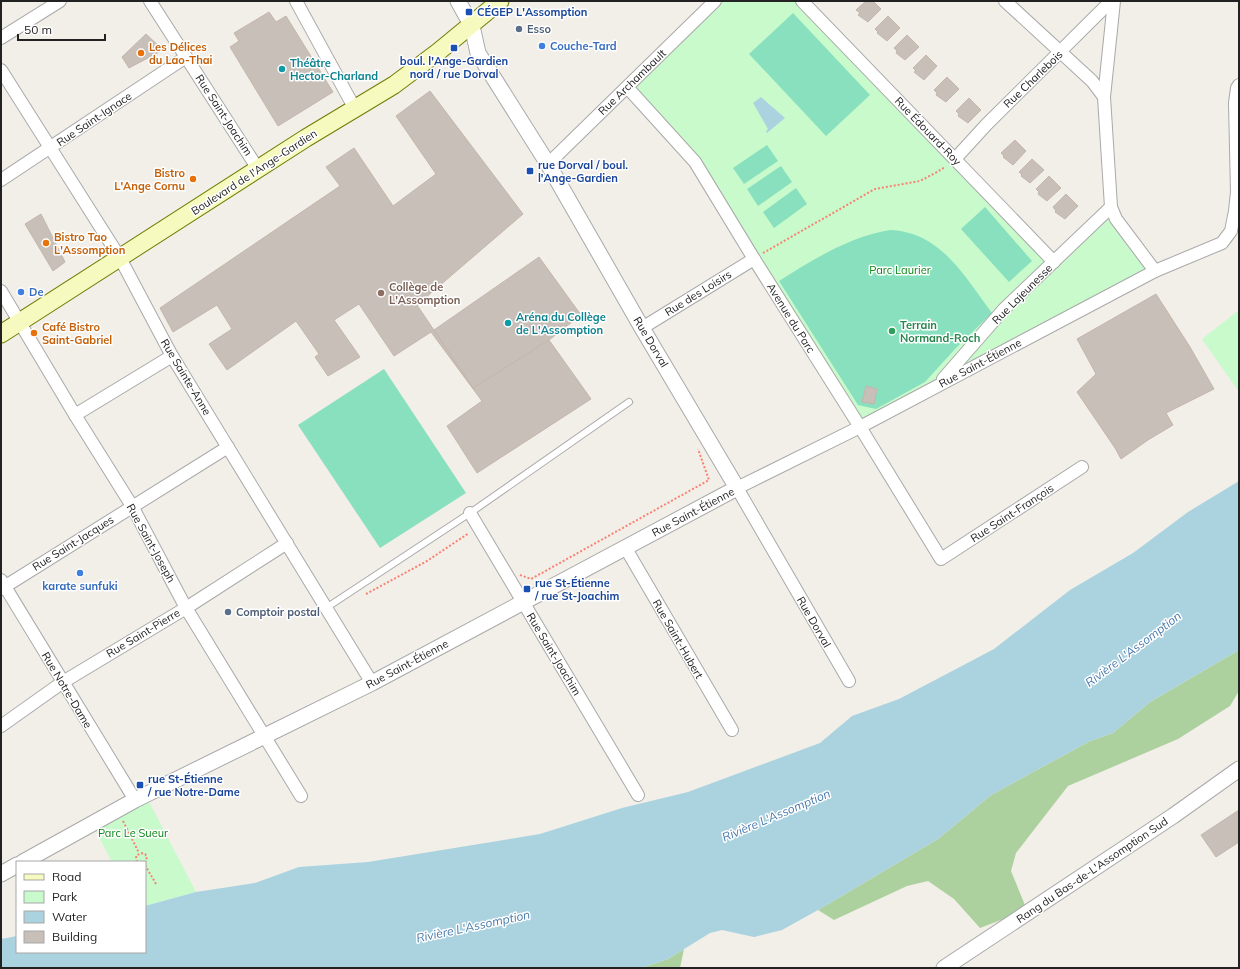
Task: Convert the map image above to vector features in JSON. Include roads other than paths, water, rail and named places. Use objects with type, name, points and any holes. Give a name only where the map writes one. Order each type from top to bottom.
[{"type":"main road","name":"Boulevard de l'Ange-Gardien","points":[[1,334],[306,138],[407,76],[472,26],[500,1]]},
{"type":"street","points":[[1,38],[60,1]]},
{"type":"street","name":"Rue Saint-Joachim","points":[[150,1],[258,169]]},
{"type":"street","points":[[296,1],[355,109]]},
{"type":"street","name":"Rue Dorval","points":[[458,1],[472,26],[478,53],[548,164],[642,328],[849,681]]},
{"type":"street","name":"Rue Archambault","points":[[548,164],[715,1]]},
{"type":"street","name":"Rue Édouard-Roy","points":[[802,1],[1054,262]]},
{"type":"street","points":[[1005,1],[1092,81],[1104,97]]},
{"type":"street","points":[[1112,1],[1104,97],[1111,207],[1116,219],[1155,271]]},
{"type":"street","name":"Rue Charlebois","points":[[955,159],[986,125],[1112,1]]},
{"type":"street","name":"Rue Saint-Ignace","points":[[1,180],[186,57]]},
{"type":"street","name":"Rue Sainte-Anne","points":[[1,70],[120,258],[172,356],[372,683]]},
{"type":"street","name":"Rue Saint-Étienne","points":[[25,861],[117,809],[372,683],[737,488],[860,427],[1155,271],[1222,243],[1231,231],[1235,211],[1237,192],[1235,103],[1237,88],[1239,85]]},
{"type":"street","name":"Avenue du Parc","points":[[627,87],[694,162],[941,559]]},
{"type":"street","name":"Rue Lajeunesse","points":[[937,386],[1004,310],[1111,207]]},
{"type":"street","name":"Rue des Loisirs","points":[[642,328],[754,259]]},
{"type":"street","name":"Rue Saint-Joseph","points":[[1,291],[75,415],[132,506],[186,608],[301,796]]},
{"type":"street","points":[[75,415],[172,356]]},
{"type":"street","name":"Rue Saint-Jacques","points":[[2,585],[228,447]]},
{"type":"street","name":"Rue Saint-François","points":[[941,559],[1082,467]]},
{"type":"street","name":"Rue Saint-Joachim","points":[[470,513],[638,795]]},
{"type":"street","name":"Rue Saint-Pierre","points":[[1,726],[63,682],[186,608],[287,543]]},
{"type":"street","name":"Rue Saint-Hubert","points":[[625,547],[732,730]]},
{"type":"street","name":"Rue Notre-Dame","points":[[2,585],[135,800]]},
{"type":"street","name":"Rang du Bas-de-L'Assomption Sud","points":[[944,968],[1173,816],[1239,769]]},
{"type":"street","points":[[1,874],[16,866]]},
{"type":"lane","points":[[326,608],[470,513],[629,402]]},
{"type":"water","points":[[761,97],[785,118],[767,133],[766,131],[768,129],[753,103]]},
{"type":"water","name":"Rivière L'Assomption","points":[[1239,481],[1239,650],[1150,702],[1113,733],[1090,741],[991,795],[938,839],[782,930],[754,937],[722,930],[710,933],[668,959],[641,968],[1,968],[1,939],[16,936],[16,953],[146,953],[146,906],[196,892],[255,883],[299,867],[368,862],[540,834],[622,808],[688,792],[820,743],[852,716],[899,699],[994,649],[1070,590],[1133,553],[1188,512]]},
{"type":"place","name":"CÉGEP L'Assomption","points":[[469,12]]},
{"type":"place","name":"Esso","points":[[519,29]]},
{"type":"place","name":"Couche-Tard","points":[[542,46]]},
{"type":"place","name":"boul. l'Ange-Gardien nord / rue Dorval","points":[[454,48]]},
{"type":"place","name":"Les Délices du Lao-Thai","points":[[141,53]]},
{"type":"place","name":"Théâtre Hector-Charland","points":[[282,69]]},
{"type":"place","name":"rue Dorval / boul. l'Ange-Gardien","points":[[530,171]]},
{"type":"place","name":"Bistro L'Ange Cornu","points":[[193,179]]},
{"type":"place","name":"Bistro Tao L'Assomption","points":[[46,243]]},
{"type":"place","name":"De","points":[[21,292]]},
{"type":"place","name":"Collège de L'Assomption","points":[[381,293]]},
{"type":"place","name":"Aréna du Collège de L'Assomption","points":[[508,323]]},
{"type":"place","name":"Terrain Normand-Roch","points":[[892,331]]},
{"type":"place","name":"Café Bistro Saint-Gabriel","points":[[34,333]]},
{"type":"place","name":"karate sunfuki","points":[[80,573]]},
{"type":"place","name":"rue St-Étienne / rue St-Joachim","points":[[527,589]]},
{"type":"place","name":"Comptoir postal","points":[[228,612]]},
{"type":"place","name":"rue St-Étienne / rue Notre-Dame","points":[[140,785]]},
{"type":"park label","name":"Parc Laurier","points":[[900,270]]},
{"type":"park label","name":"Parc Le Sueur","points":[[133,833]]}]
